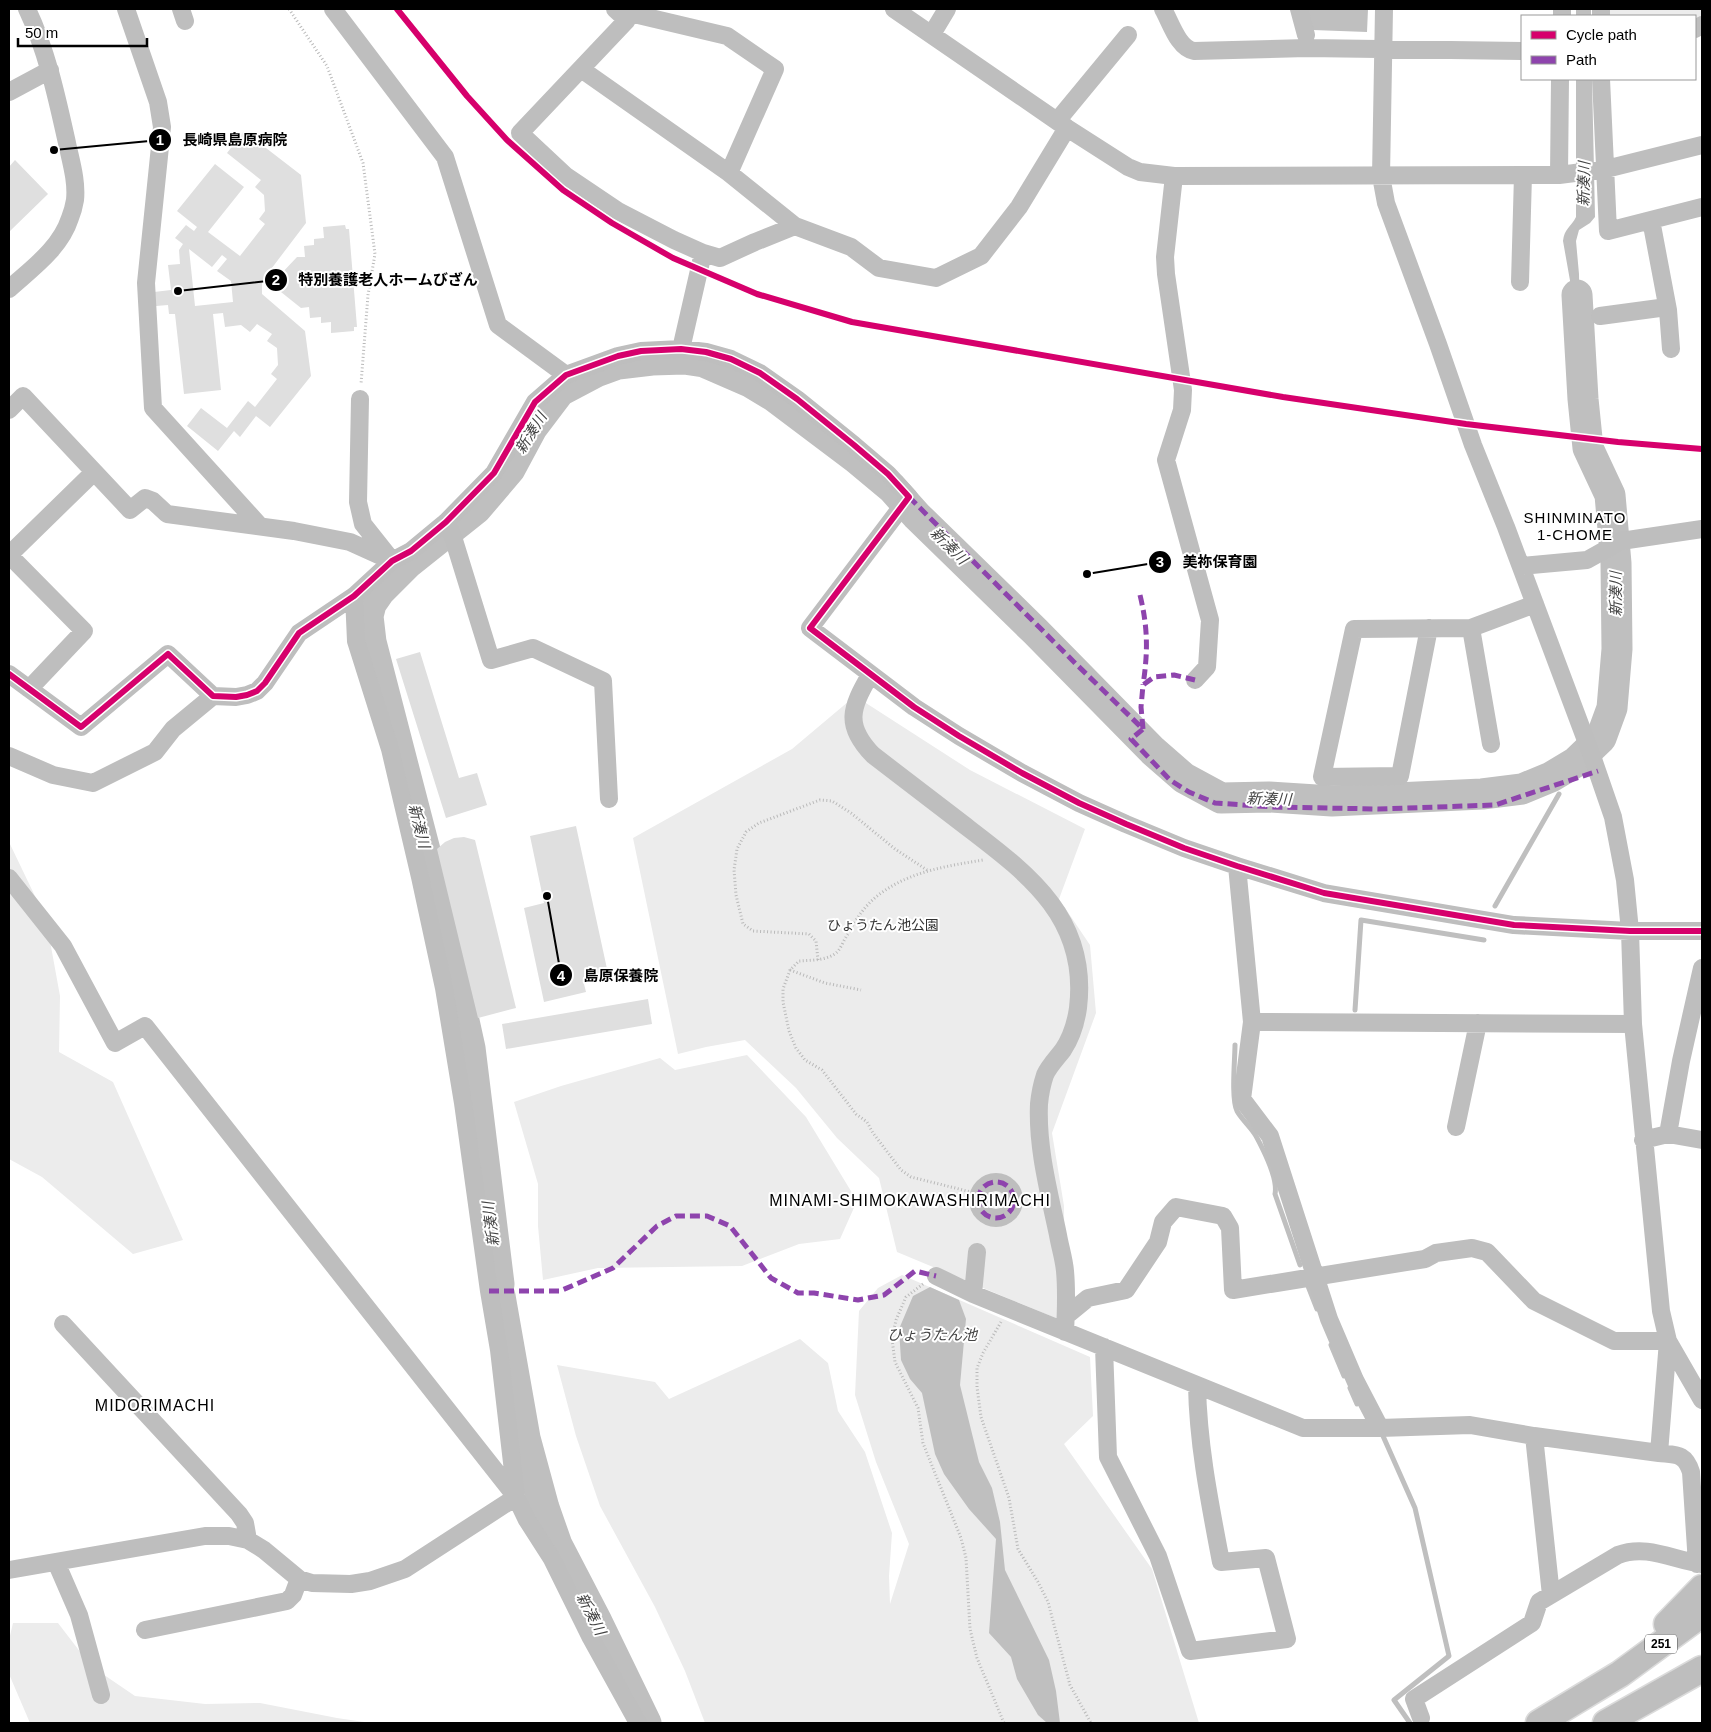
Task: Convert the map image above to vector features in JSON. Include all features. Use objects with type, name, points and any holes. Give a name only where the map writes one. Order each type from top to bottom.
[{"type":"highway","points":[[1539,1723],[1620,1674],[1699,1585]]},
{"type":"highway","points":[[1606,1723],[1702,1669]]},
{"type":"street","points":[[9,289],[52,249],[70,219],[75,200],[74,178],[50,70],[37,29],[27,9]]},
{"type":"street","points":[[126,9],[158,102],[162,127],[146,283],[153,408],[260,526]]},
{"type":"street","points":[[333,9],[445,157],[498,324],[566,375]]},
{"type":"street","points":[[616,9],[627,20],[520,134],[566,176],[618,211],[703,253],[720,258],[795,226]]},
{"type":"street","points":[[616,9],[727,36],[775,69],[729,174]]},
{"type":"street","points":[[894,9],[1062,124],[1128,167],[1140,172],[1174,176],[1563,174],[1604,169],[1702,145]]},
{"type":"street","points":[[932,34],[947,9]]},
{"type":"street","points":[[1163,9],[1182,46],[1194,51],[1307,48],[1521,51]]},
{"type":"street","points":[[1299,9],[1306,35]]},
{"type":"street","points":[[1384,9],[1381,176],[1386,202],[1473,445],[1521,566],[1613,817],[1625,880],[1630,931],[1633,1024],[1661,1311],[1668,1341],[1702,1400]]},
{"type":"street","points":[[581,69],[729,174],[795,226],[852,247],[879,268],[936,278],[981,256],[1020,207],[1062,124],[1128,35]]},
{"type":"street","points":[[9,92],[50,70]]},
{"type":"street","points":[[1560,80],[1563,174]]},
{"type":"street","points":[[1601,80],[1608,231],[1702,207]]},
{"type":"street","points":[[1520,282],[1523,175]]},
{"type":"street","points":[[1174,176],[1165,257],[1183,390],[1182,410],[1166,460],[1210,620],[1207,668],[1195,680]]},
{"type":"street","points":[[1651,220],[1667,307],[1671,349]]},
{"type":"street","points":[[681,349],[703,253]]},
{"type":"street","points":[[1600,316],[1667,307]]},
{"type":"street","points":[[9,674],[81,727],[168,654],[213,696],[236,697],[247,695],[265,683],[299,633],[354,596],[392,561],[449,528],[494,473],[535,402],[566,375],[618,356],[641,351],[681,349],[706,352],[731,360],[760,373],[861,451],[888,474],[909,497],[810,628],[870,675],[959,736],[1022,773],[1079,803],[1184,848],[1324,893],[1514,925],[1630,931],[1702,932]]},
{"type":"street","points":[[9,410],[23,396],[130,510],[145,498],[153,501],[167,514],[294,531],[350,542],[392,561]]},
{"type":"street","points":[[360,399],[358,502],[363,524],[392,561]]},
{"type":"street","points":[[29,688],[84,631],[9,555],[94,472]]},
{"type":"street","points":[[449,528],[491,660],[533,648],[603,681],[609,799]]},
{"type":"street","points":[[1521,566],[1587,560],[1614,545],[1702,529]]},
{"type":"street","points":[[354,596],[356,641],[390,749],[444,988],[463,1103],[499,1350],[516,1497]]},
{"type":"street","points":[[1429,628],[1400,776],[1322,777],[1354,629],[1429,628],[1471,628],[1535,604]]},
{"type":"street","points":[[1471,628],[1491,744]]},
{"type":"street","points":[[870,675],[854,706],[854,725],[862,744],[873,755],[1024,873],[1046,896],[1064,924],[1076,952],[1080,975],[1078,1009],[1072,1034],[1046,1073],[1039,1104],[1040,1136],[1046,1176],[1065,1270],[1066,1324]]},
{"type":"street","points":[[9,756],[53,775],[93,783],[155,752],[173,729],[213,696]]},
{"type":"street","points":[[1237,866],[1252,1022],[1242,1098],[1270,1136],[1329,1319],[1351,1371],[1380,1428]]},
{"type":"street","points":[[9,878],[63,946],[116,1043],[145,1026],[516,1497],[527,1520],[552,1559],[638,1723]]},
{"type":"street","points":[[1668,1134],[1681,1060],[1698,1006],[1702,968]]},
{"type":"street","points":[[1252,1022],[1633,1024]]},
{"type":"street","points":[[1456,1127],[1478,1023]]},
{"type":"street","points":[[1643,1140],[1668,1134],[1702,1140]]},
{"type":"street","points":[[1066,1324],[1088,1298],[1126,1290],[1158,1242],[1163,1222],[1176,1207],[1223,1216],[1230,1228],[1233,1290],[1425,1259],[1436,1253],[1472,1248],[1487,1252],[1534,1301],[1614,1341],[1668,1341]]},
{"type":"street","points":[[973,1294],[977,1252]]},
{"type":"street","points":[[936,1276],[1009,1309],[1066,1324],[1104,1347],[1303,1428],[1470,1425],[1684,1457],[1691,1472],[1699,1585]]},
{"type":"street","points":[[63,1324],[239,1514],[245,1523],[248,1540]]},
{"type":"street","points":[[1659,1453],[1668,1341]]},
{"type":"street","points":[[1104,1347],[1108,1458],[1158,1556],[1190,1651],[1287,1640],[1266,1558],[1221,1562],[1204,1471],[1197,1385]]},
{"type":"street","points":[[1534,1436],[1551,1596]]},
{"type":"street","points":[[9,1570],[205,1536],[229,1536],[248,1540],[264,1550],[299,1580],[312,1583],[351,1584],[370,1581],[405,1568],[516,1497]]},
{"type":"street","points":[[1421,1718],[1414,1699],[1532,1623],[1539,1602],[1618,1555],[1628,1551],[1654,1552],[1699,1585]]},
{"type":"street","points":[[56,1562],[79,1615],[101,1695]]},
{"type":"street","points":[[146,1630],[286,1601],[293,1595],[299,1580]]},
{"type":"path","points":[[289,9],[327,66],[363,163],[375,254],[368,295],[360,399]]},
{"type":"path","points":[[818,960],[816,941],[809,934],[754,931],[743,924],[736,894],[734,870],[737,849],[746,832],[759,823],[790,810],[820,800],[832,801],[851,813],[895,849],[927,870]]},
{"type":"path","points":[[979,1194],[911,1176],[901,1170],[867,1122],[856,1114],[822,1070],[804,1060],[796,1048],[789,1031],[783,1002],[783,989],[790,970],[799,961],[818,960],[837,952],[866,905],[896,883],[927,870],[1004,856]]},
{"type":"path","points":[[790,970],[825,983],[861,990]]},
{"type":"path","points":[[936,1276],[906,1297],[896,1320],[892,1339],[895,1362],[918,1408],[924,1443],[961,1538],[966,1558],[970,1629],[978,1658],[1004,1723]]},
{"type":"path","points":[[1009,1309],[983,1353],[977,1368],[977,1388],[981,1418],[1008,1498],[1018,1549],[1048,1602],[1070,1684],[1091,1723]]},
{"type":"green space","points":[[1607,9],[1702,9],[1702,20],[1696,23],[1696,15],[1606,15]]},
{"type":"green space","name":"ひょうたん池公園","points":[[855,696],[970,770],[1085,829],[1059,899],[1090,945],[1096,1013],[1052,1133],[1064,1206],[1065,1322],[897,1252],[879,1178],[837,1138],[796,1088],[745,1040],[678,1054],[633,838],[792,749]]},
{"type":"green space","points":[[9,842],[46,919],[60,996],[59,1052],[113,1082],[183,1240],[133,1254],[42,1177],[9,1159]]},
{"type":"green space","points":[[747,1055],[806,1117],[857,1201],[840,1239],[799,1244],[742,1266],[598,1268],[543,1280],[538,1226],[538,1184],[514,1102],[561,1086],[660,1058],[675,1070]]},
{"type":"green space","points":[[902,1275],[1090,1357],[1093,1416],[1064,1444],[1152,1569],[1199,1723],[705,1723],[685,1671],[655,1607],[600,1506],[576,1436],[557,1365],[655,1382],[669,1399],[800,1339],[828,1363],[838,1411],[865,1452],[892,1533],[889,1576],[890,1604],[909,1544],[876,1462],[855,1395],[859,1311],[878,1288]]},
{"type":"green space","points":[[13,1623],[58,1623],[91,1666],[135,1696],[205,1704],[260,1703],[371,1723],[30,1723],[9,1674],[9,1640]]},
{"type":"water","points":[[1306,9],[1368,9],[1367,32],[1313,30]]},
{"type":"water","points":[[1576,9],[1591,9],[1591,15],[1576,15]]},
{"type":"water","points":[[1576,80],[1592,80],[1595,217],[1590,223],[1579,230],[1576,241],[1579,274],[1580,337],[1563,241],[1566,231],[1576,217]]},
{"type":"water","name":"ひょうたん池","points":[[930,1287],[959,1300],[966,1319],[960,1385],[979,1462],[992,1488],[1000,1522],[1005,1570],[1049,1660],[1056,1691],[1060,1723],[1047,1723],[1038,1715],[1017,1679],[1011,1657],[989,1633],[996,1539],[969,1509],[944,1474],[935,1454],[922,1393],[910,1379],[901,1360],[899,1329],[913,1296]]},
{"type":"building","points":[[244,131],[301,175],[306,223],[262,281],[262,294],[305,331],[311,376],[270,427],[256,416],[240,437],[234,431],[218,451],[187,426],[201,408],[227,428],[248,401],[255,407],[277,379],[271,374],[278,365],[277,348],[267,341],[272,334],[257,324],[250,332],[241,325],[225,327],[223,313],[213,314],[221,390],[184,394],[175,314],[169,314],[168,305],[156,306],[154,292],[171,290],[168,265],[180,264],[179,250],[183,244],[175,238],[186,225],[194,231],[197,227],[177,211],[215,164],[244,187],[208,232],[240,256],[265,224],[259,219],[265,211],[264,195],[255,187],[261,180],[227,153]],"holes":[[[189,249],[212,267],[222,255],[227,259],[217,271],[231,281],[233,302],[195,306]]]},
{"type":"building","points":[[15,160],[48,194],[9,232],[9,167]]},
{"type":"building","points":[[345,225],[346,229],[349,229],[357,327],[354,327],[354,331],[331,333],[331,322],[321,323],[321,317],[310,318],[309,307],[301,308],[281,292],[279,276],[297,257],[305,257],[304,246],[314,245],[314,239],[324,238],[323,227]]},
{"type":"building","points":[[420,652],[459,778],[477,773],[487,805],[446,818],[396,659]]},
{"type":"building","points":[[576,826],[609,978],[584,984],[586,992],[544,1002],[524,908],[544,903],[530,836]]},
{"type":"building","points":[[464,837],[475,840],[516,1008],[478,1018],[437,849],[445,842],[454,838]]},
{"type":"building","points":[[648,999],[652,1024],[506,1049],[502,1024]]},
{"type":"waterway","name":"新湊川","points":[[499,1284],[470,1048],[434,885],[371,642],[368,616],[371,604],[380,591],[407,564],[476,509],[510,469],[532,428],[560,391],[596,372],[618,364],[684,359],[704,362],[750,382],[775,397],[856,458],[892,488],[917,516],[1035,631],[1153,751],[1184,778],[1221,798],[1269,797],[1332,801],[1482,794],[1522,789],[1551,777],[1576,762],[1601,738],[1612,708],[1617,649],[1616,563],[1610,495],[1588,448],[1577,295]]},
{"type":"waterway","name":"新湊川","points":[[1572,770],[1576,762]]},
{"type":"waterway","points":[[1495,906],[1559,794]]},
{"type":"waterway","points":[[1355,1010],[1361,920],[1484,940]]},
{"type":"waterway","points":[[1235,1045],[1235,1105],[1239,1114],[1256,1136],[1269,1164],[1274,1180],[1275,1194],[1300,1265]]},
{"type":"waterway","points":[[1308,1286],[1317,1309]]},
{"type":"waterway","name":"新湊川","points":[[500,1296],[525,1438],[544,1508],[557,1545],[646,1723]]},
{"type":"waterway","points":[[1331,1345],[1344,1376]]},
{"type":"waterway","points":[[1350,1388],[1357,1404]]},
{"type":"waterway","points":[[1383,1436],[1415,1508],[1449,1656],[1394,1700],[1410,1723]]},
{"type":"marked path","points":[[909,497],[1143,729],[1131,739],[1170,780],[1189,792],[1215,803],[1273,807],[1378,809],[1495,805],[1598,771]]},
{"type":"marked path","points":[[1140,595],[1145,618],[1146,640],[1143,685]]},
{"type":"marked path","points":[[1143,729],[1141,707],[1143,685],[1154,677],[1174,675],[1195,680]]},
{"type":"marked path","points":[[996,1182],[1003,1183],[1009,1187],[1013,1193],[1014,1200],[1013,1207],[1009,1213],[1003,1217],[996,1218],[989,1217],[983,1213],[979,1207],[978,1200],[979,1193],[983,1187],[989,1183],[996,1182]]},
{"type":"marked path","points":[[489,1291],[560,1291],[613,1268],[657,1226],[676,1216],[707,1216],[730,1226],[771,1278],[798,1293],[814,1293],[858,1300],[884,1295],[915,1271],[936,1276]]},
{"type":"cycle path","points":[[397,9],[467,96],[507,140],[563,190],[612,223],[673,258],[757,294],[852,322],[1283,397],[1466,424],[1618,442],[1702,449]]},
{"type":"cycle path","points":[[9,674],[81,727],[168,654],[213,696],[236,697],[257,691],[265,683],[299,633],[354,596],[392,561],[411,551],[446,522],[494,473],[535,402],[566,375],[618,356],[641,351],[681,349],[706,352],[731,359],[760,373],[797,399],[888,474],[909,497],[810,628],[914,707],[1022,773],[1079,803],[1184,848],[1324,893],[1514,925],[1630,931],[1702,931]]},
{"type":"place","name":"長崎県島原病院","points":[[54,150]]},
{"type":"place","name":"特別養護老人ホームびざん","points":[[178,291]]},
{"type":"place","name":"美祢保育園","points":[[1087,574]]},
{"type":"place","name":"島原保養院","points":[[547,896]]},
{"type":"district","name":"SHINMINATO 1-CHOME","points":[[1575,526]]},
{"type":"district","name":"MINAMI-SHIMOKAWASHIRIMACHI","points":[[910,1200]]},
{"type":"district","name":"MIDORIMACHI","points":[[155,1405]]}]
